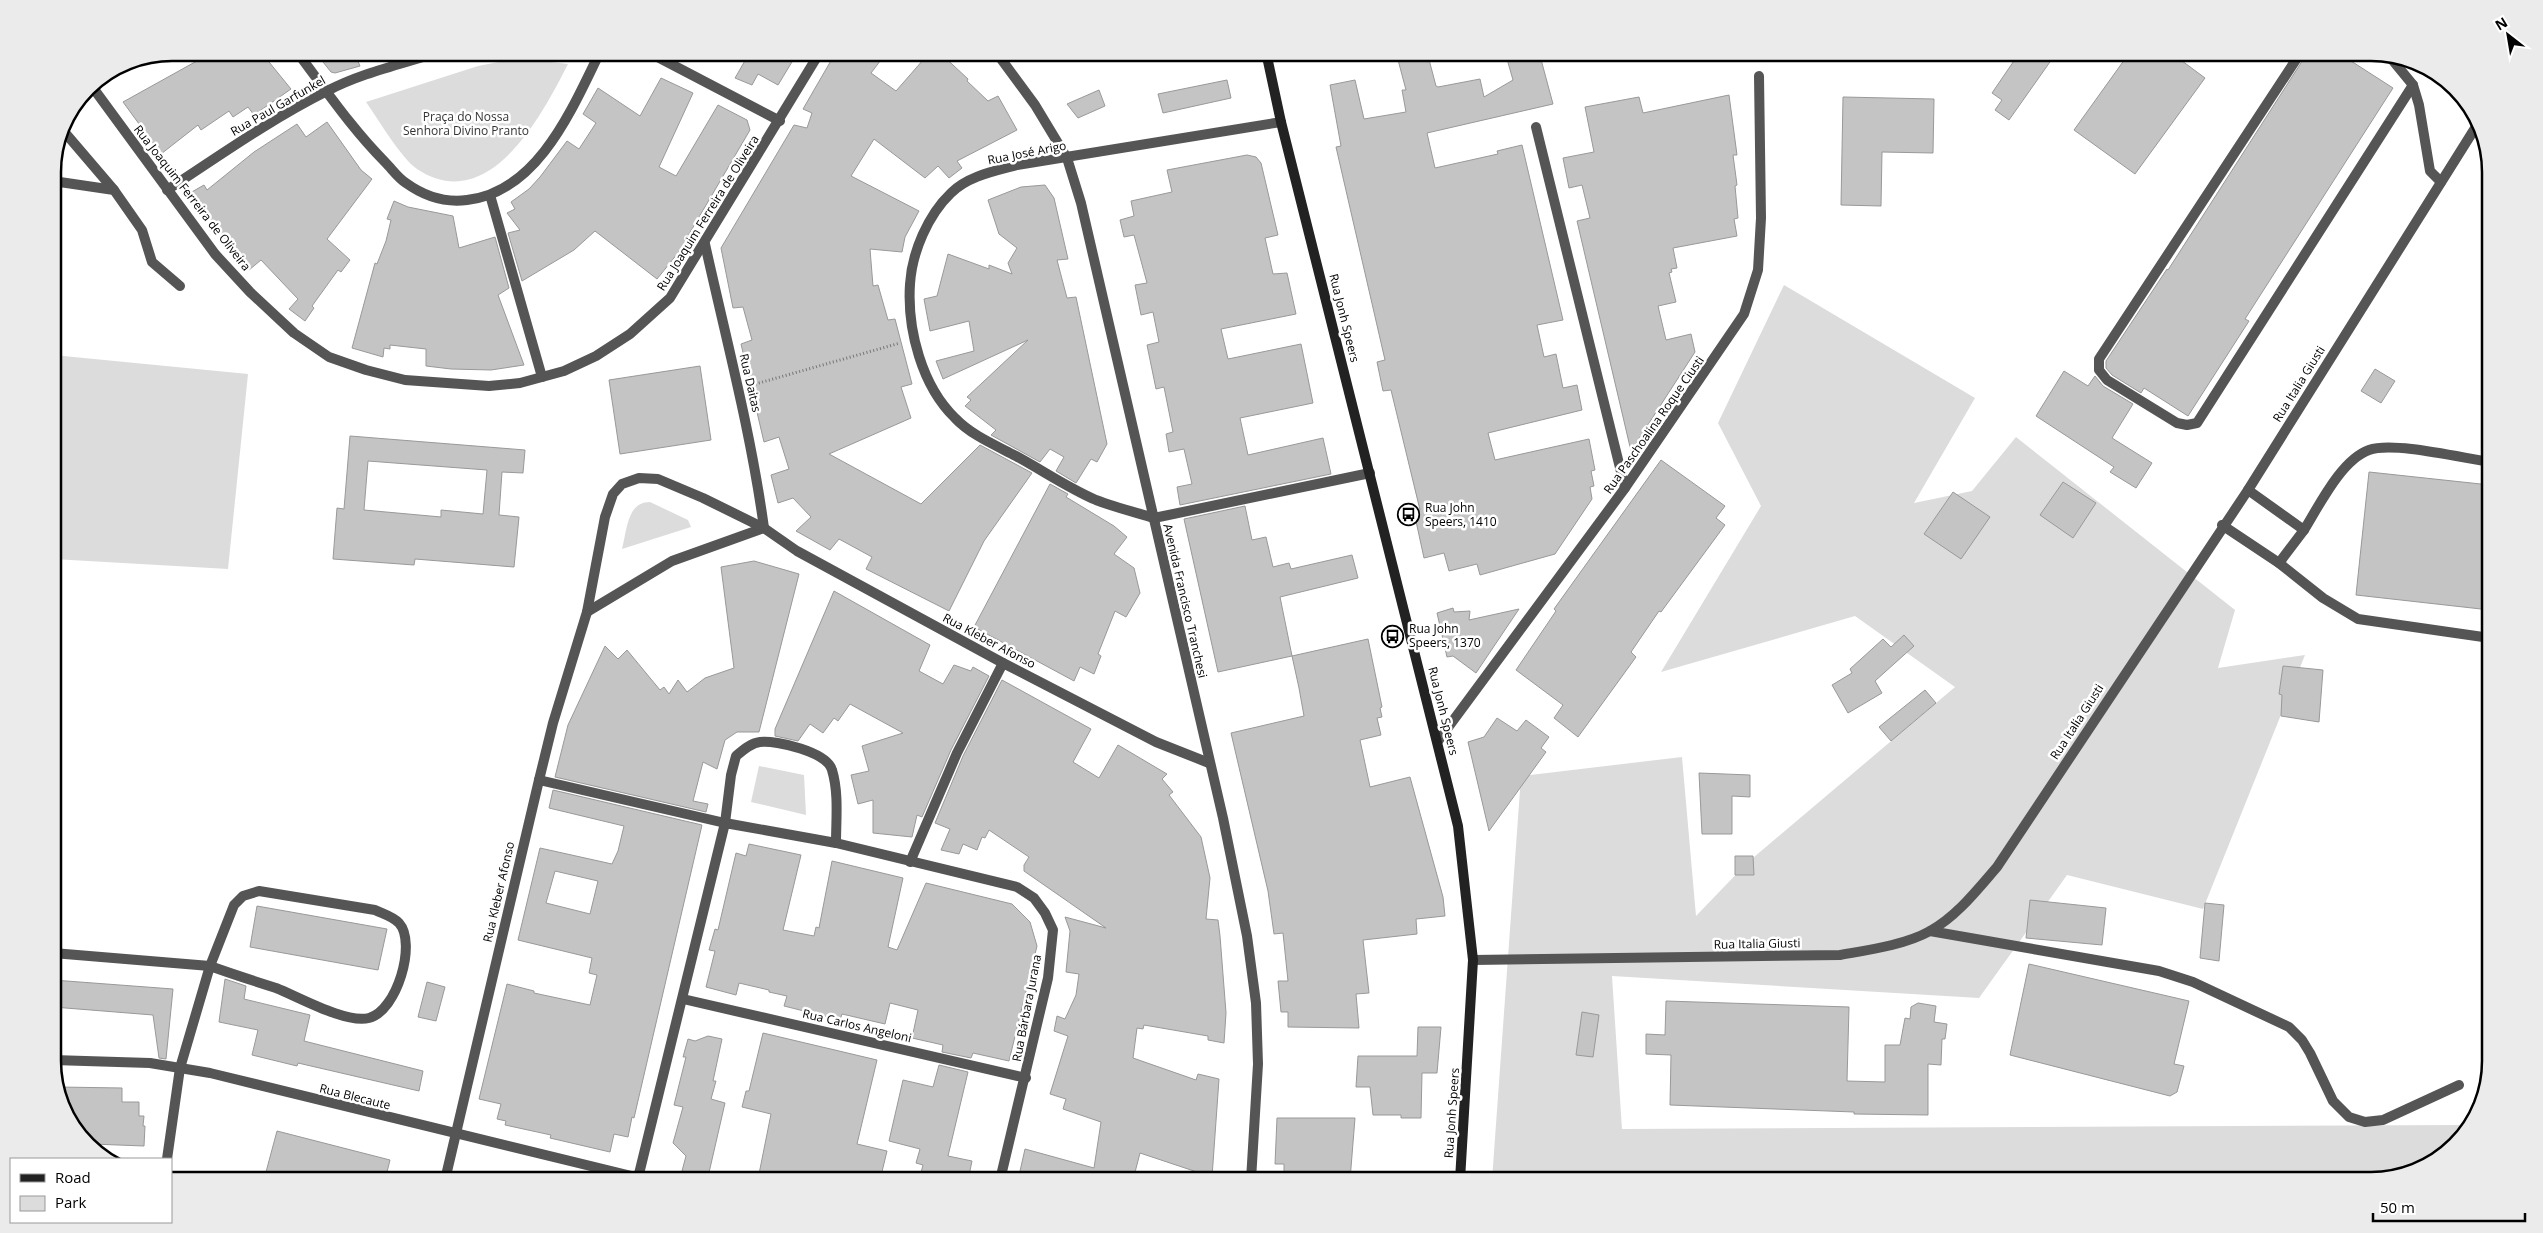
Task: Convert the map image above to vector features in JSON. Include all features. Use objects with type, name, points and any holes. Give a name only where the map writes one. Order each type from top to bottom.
[{"type":"main road","name":"Rua Jonh Speers","points":[[1268,61],[1281,122],[1458,826],[1473,960],[1460,1172]]},
{"type":"street","points":[[304,61],[369,146],[405,183],[430,197],[453,202],[490,195],[514,183],[535,163],[572,108],[596,61]]},
{"type":"street","name":"Rua Paul Garfunkel","points":[[167,190],[225,152],[327,91],[412,61]]},
{"type":"street","points":[[665,61],[780,121]]},
{"type":"street","name":"Rua Joaquim Ferreira de Oliveira","points":[[96,92],[216,254],[250,292],[294,334],[329,356],[366,370],[405,380],[439,384],[489,386],[520,383],[564,371],[596,356],[630,334],[670,298],[705,244],[815,61]]},
{"type":"street","name":"Avenida Francisco Tranchesi","points":[[1003,61],[1035,105],[1067,158],[1082,203],[1223,818],[1247,936],[1256,1003],[1258,1064],[1251,1172]]},
{"type":"street","points":[[2295,61],[2099,359],[2098,370],[2107,380],[2177,424],[2188,425],[2197,423],[2413,85]]},
{"type":"street","points":[[2396,64],[2413,85],[2419,105],[2430,171],[2441,182]]},
{"type":"street","name":"Rua Paschoalina Roque Ciusti","points":[[1438,741],[1625,488],[1744,314],[1758,270],[1760,227],[1759,76]]},
{"type":"street","name":"Rua José Arigo","points":[[1154,518],[1095,499],[979,436],[955,418],[937,396],[924,372],[916,339],[910,284],[917,252],[932,214],[953,191],[980,175],[1017,165],[1067,158],[1153,141],[1281,122]]},
{"type":"street","points":[[1536,127],[1625,488]]},
{"type":"street","name":"Rua Italia Giusti","points":[[1473,960],[1840,955],[1882,948],[1930,931],[1965,904],[1997,867],[2222,525],[2248,490],[2473,131]]},
{"type":"street","points":[[68,135],[114,190],[142,230],[152,262],[180,286]]},
{"type":"street","points":[[61,182],[114,190]]},
{"type":"street","points":[[490,195],[542,377]]},
{"type":"street","name":"Rua Daitas","points":[[705,244],[756,468],[764,528]]},
{"type":"street","points":[[2279,563],[2304,530],[2341,473],[2368,450],[2388,447],[2482,461]]},
{"type":"street","points":[[1154,518],[1370,473]]},
{"type":"street","name":"Rua Kleber Afonso","points":[[447,1172],[553,723],[587,612],[606,517],[613,494],[622,484],[639,478],[658,479],[703,498],[764,528],[797,551],[1003,663],[1156,742],[1209,763]]},
{"type":"street","points":[[2248,490],[2304,530]]},
{"type":"street","points":[[2222,525],[2279,563],[2323,598],[2358,619],[2482,637]]},
{"type":"street","points":[[587,612],[672,561],[764,528]]},
{"type":"street","points":[[910,862],[957,753],[1003,663]]},
{"type":"street","points":[[645,1172],[683,998],[725,823],[730,775],[736,756],[758,742],[771,742],[815,753],[826,759],[832,769],[836,799],[836,843]]},
{"type":"street","name":"Rua Bárbara Jurana","points":[[539,780],[725,823],[836,843],[1017,887],[1034,898],[1045,913],[1053,930],[1048,978],[1026,1078],[1002,1172]]},
{"type":"street","points":[[61,955],[210,966],[348,1017],[369,1018],[382,1010],[396,994],[407,941],[400,924],[390,916],[375,910],[259,891],[243,896],[234,905],[210,966],[180,1068],[167,1158]]},
{"type":"street","points":[[1930,931],[2159,971],[2193,982],[2246,1005],[2289,1027],[2302,1040],[2333,1102],[2349,1117],[2365,1122],[2382,1120],[2459,1085]]},
{"type":"street","name":"Rua Carlos Angeloni","points":[[683,998],[1026,1078]]},
{"type":"street","name":"Rua Blecaute","points":[[61,1060],[150,1063],[210,1073],[456,1135],[613,1172]]},
{"type":"path","points":[[739,388],[916,339]]},
{"type":"green space","name":"Praça do Nossa Senhora Divino Pranto","points":[[504,61],[542,61],[568,64],[544,109],[528,132],[510,154],[490,170],[467,180],[443,180],[417,169],[397,147],[366,102],[478,66]]},
{"type":"green space","points":[[1784,285],[1975,398],[1914,503],[1972,491],[2016,437],[2235,610],[2218,668],[2305,655],[2203,909],[2067,875],[1979,998],[1612,976],[1622,1129],[2461,1125],[2454,1134],[2438,1149],[2413,1163],[2385,1171],[2371,1172],[1493,1172],[1521,776],[1682,757],[1696,916],[1747,863],[1955,687],[1855,616],[1661,672],[1761,506],[1718,423]]},
{"type":"green space","points":[[61,356],[248,374],[228,569],[61,559]]},
{"type":"green space","points":[[650,502],[688,520],[691,527],[622,549],[632,512],[642,503]]},
{"type":"green space","points":[[759,766],[804,775],[806,815],[751,802]]},
{"type":"building","points":[[197,61],[270,61],[291,89],[254,115],[248,107],[233,117],[229,111],[201,130],[198,125],[161,154],[123,102]]},
{"type":"building","points":[[322,61],[358,61],[360,66],[335,73],[331,72]]},
{"type":"building","points":[[745,61],[793,61],[778,85],[758,74],[752,85],[735,78]]},
{"type":"building","points":[[831,61],[880,61],[871,73],[896,91],[922,61],[949,61],[988,101],[998,96],[1017,130],[957,161],[962,168],[949,178],[938,166],[925,178],[874,139],[851,176],[919,211],[905,237],[902,252],[870,249],[873,286],[878,285],[888,320],[895,319],[912,384],[901,387],[911,418],[829,454],[921,504],[980,445],[1032,473],[984,541],[949,611],[866,569],[872,557],[839,539],[830,550],[796,531],[811,517],[793,498],[778,503],[771,475],[789,469],[779,437],[764,442],[741,344],[752,340],[743,307],[733,308],[721,248],[794,125],[807,128],[812,113],[803,109]]},
{"type":"building","points":[[1398,61],[1429,61],[1436,86],[1438,87],[1480,79],[1484,97],[1513,80],[1508,61],[1541,61],[1553,104],[1427,133],[1435,168],[1498,154],[1497,151],[1522,145],[1563,320],[1537,325],[1544,357],[1556,354],[1563,388],[1577,385],[1582,410],[1488,433],[1495,460],[1589,439],[1595,470],[1591,471],[1594,486],[1590,487],[1592,499],[1555,554],[1480,575],[1477,564],[1449,571],[1444,553],[1424,558],[1414,512],[1420,510],[1391,390],[1383,391],[1377,362],[1385,360],[1336,147],[1341,146],[1330,85],[1355,80],[1364,119],[1406,112],[1402,90],[1406,90]]},
{"type":"building","points":[[2014,61],[2051,61],[2009,120],[1995,110],[2002,100],[1992,93]]},
{"type":"building","points":[[2124,61],[2182,61],[2205,78],[2135,174],[2074,130]]},
{"type":"building","points":[[2302,61],[2351,61],[2393,88],[2245,319],[2249,321],[2188,416],[2144,388],[2141,393],[2112,375],[2106,368],[2106,361],[2168,270]]},
{"type":"building","points":[[661,78],[693,93],[659,167],[676,176],[718,105],[747,120],[750,130],[678,253],[657,279],[595,231],[574,250],[522,281],[508,233],[520,230],[507,213],[515,209],[511,202],[529,189],[567,141],[579,149],[596,123],[583,114],[598,88],[640,116]]},
{"type":"building","points":[[1227,80],[1231,98],[1163,113],[1158,94]]},
{"type":"building","points":[[1099,90],[1105,106],[1078,118],[1067,104]]},
{"type":"building","points":[[1729,95],[1737,155],[1733,155],[1737,185],[1735,186],[1738,218],[1734,219],[1737,236],[1673,248],[1677,268],[1671,269],[1672,272],[1669,273],[1676,302],[1658,306],[1666,340],[1691,334],[1695,352],[1631,451],[1577,221],[1590,218],[1582,185],[1569,188],[1563,158],[1594,152],[1585,107],[1639,97],[1643,113]]},
{"type":"building","points":[[1843,97],[1934,99],[1933,153],[1882,152],[1881,206],[1841,205]]},
{"type":"building","points":[[327,122],[361,170],[372,179],[327,239],[350,260],[341,272],[338,270],[312,306],[314,308],[305,321],[289,309],[298,299],[261,260],[249,270],[190,193],[204,185],[207,190],[254,152],[297,124],[306,137]]},
{"type":"building","points":[[1247,155],[1256,157],[1261,163],[1278,235],[1265,238],[1273,274],[1287,273],[1296,314],[1221,329],[1228,359],[1301,344],[1313,403],[1240,418],[1248,455],[1323,438],[1331,474],[1180,505],[1177,487],[1192,484],[1184,449],[1169,452],[1166,434],[1173,432],[1164,387],[1156,389],[1147,345],[1159,342],[1153,312],[1141,315],[1135,285],[1147,283],[1134,235],[1124,237],[1120,220],[1134,216],[1131,201],[1172,192],[1167,170]]},
{"type":"building","points":[[1045,185],[1054,198],[1068,259],[1057,260],[1067,298],[1076,297],[1107,444],[1097,462],[1091,459],[1076,483],[1056,471],[1064,457],[1050,449],[1040,462],[991,435],[996,430],[965,406],[971,400],[967,397],[1028,340],[943,379],[936,361],[974,351],[969,321],[930,331],[924,299],[937,296],[948,254],[989,269],[989,265],[1012,274],[1008,263],[1017,248],[999,234],[988,200],[1021,187]]},
{"type":"building","points":[[394,201],[408,207],[453,216],[459,248],[495,237],[509,288],[498,295],[524,365],[491,370],[451,369],[426,366],[426,349],[390,345],[390,349],[384,348],[383,357],[352,348],[375,263],[377,264],[386,241],[391,220],[387,219]]},
{"type":"building","points":[[700,366],[711,440],[620,454],[609,380]]},
{"type":"building","points":[[2375,369],[2395,381],[2381,403],[2361,391]]},
{"type":"building","points":[[2064,371],[2088,386],[2095,376],[2103,386],[2133,404],[2112,438],[2152,463],[2136,488],[2110,472],[2114,467],[2036,416]]},
{"type":"building","points":[[350,436],[525,450],[523,473],[502,472],[499,515],[519,517],[514,567],[415,559],[414,565],[333,559],[337,508],[344,509]],"holes":[[[368,461],[487,470],[483,514],[441,510],[441,517],[364,510]]]},
{"type":"building","points":[[1661,460],[1725,506],[1716,518],[1725,525],[1661,612],[1659,611],[1631,652],[1636,657],[1578,737],[1554,718],[1563,705],[1516,670],[1556,611],[1554,609]]},
{"type":"building","points":[[2369,472],[2482,484],[2482,609],[2356,595]]},
{"type":"building","points":[[2063,482],[2096,503],[2073,538],[2040,515]]},
{"type":"building","points":[[1050,484],[1068,494],[1066,497],[1114,526],[1127,537],[1114,554],[1134,568],[1140,593],[1126,617],[1115,611],[1098,654],[1101,656],[1094,674],[1080,667],[1074,681],[974,627]]},
{"type":"building","points":[[1953,492],[1990,517],[1961,559],[1924,534]]},
{"type":"building","points":[[1245,506],[1252,540],[1266,537],[1273,567],[1289,563],[1291,569],[1352,555],[1358,578],[1280,597],[1292,656],[1218,672],[1184,519]]},
{"type":"building","points":[[754,561],[799,574],[759,732],[737,732],[725,740],[717,769],[703,762],[693,801],[708,804],[706,812],[555,777],[568,725],[605,646],[618,659],[627,650],[660,690],[664,687],[669,694],[678,680],[687,692],[705,678],[734,668],[721,567]]},
{"type":"building","points":[[834,591],[930,645],[919,671],[943,684],[954,665],[971,671],[973,667],[989,676],[951,750],[922,817],[917,815],[912,837],[873,833],[873,800],[858,804],[851,775],[869,771],[862,746],[903,733],[850,704],[838,721],[834,718],[823,733],[810,724],[798,741],[775,736],[775,729]]},
{"type":"building","points":[[1453,608],[1454,612],[1470,611],[1469,620],[1519,609],[1476,673],[1453,656],[1447,657],[1437,613]]},
{"type":"building","points":[[1904,635],[1914,646],[1875,681],[1882,693],[1848,713],[1832,685],[1852,673],[1850,669],[1883,639],[1891,647]]},
{"type":"building","points":[[1368,639],[1382,707],[1380,708],[1382,717],[1377,718],[1381,735],[1360,740],[1370,787],[1410,777],[1443,897],[1445,916],[1416,919],[1417,934],[1363,940],[1369,993],[1356,994],[1359,1028],[1288,1027],[1288,1012],[1281,1012],[1278,981],[1288,981],[1283,933],[1274,934],[1268,891],[1231,733],[1304,716],[1292,656]]},
{"type":"building","points":[[2283,666],[2323,670],[2319,722],[2281,716],[2282,695],[2279,694]]},
{"type":"building","points":[[1002,680],[1091,729],[1073,762],[1099,778],[1118,745],[1167,774],[1162,779],[1173,792],[1169,795],[1201,837],[1210,878],[1206,919],[1218,920],[1226,1013],[1224,1043],[1208,1040],[1208,1036],[1144,1025],[1143,1029],[1137,1028],[1133,1058],[1196,1080],[1198,1074],[1219,1079],[1212,1172],[1197,1172],[1140,1153],[1135,1172],[1020,1172],[1025,1149],[1094,1168],[1101,1122],[1063,1109],[1066,1099],[1050,1094],[1068,1036],[1054,1031],[1057,1016],[1065,1019],[1076,995],[1079,974],[1066,972],[1070,931],[1065,917],[1106,928],[1024,871],[1024,865],[1029,857],[989,830],[985,838],[982,837],[977,850],[963,844],[959,854],[941,850],[950,829],[935,823],[963,756]]},
{"type":"building","points":[[1925,690],[1936,703],[1891,741],[1879,727]]},
{"type":"building","points":[[1497,718],[1517,731],[1526,720],[1549,737],[1541,748],[1546,752],[1489,831],[1468,742],[1484,737]]},
{"type":"building","points":[[1699,773],[1750,775],[1750,797],[1732,796],[1732,834],[1702,834]]},
{"type":"building","points":[[553,790],[702,825],[634,1118],[632,1117],[628,1137],[614,1134],[610,1152],[550,1138],[551,1135],[505,1125],[506,1121],[497,1119],[501,1104],[479,1099],[507,984],[534,991],[534,993],[590,1005],[597,975],[589,973],[592,958],[518,940],[540,848],[612,864],[618,851],[624,826],[549,808]],"holes":[[[555,871],[598,881],[590,914],[546,903]]]},
{"type":"building","points":[[749,844],[801,855],[783,930],[814,936],[816,927],[819,928],[832,861],[903,878],[888,947],[897,950],[926,883],[1012,904],[1030,922],[1037,946],[1009,1061],[973,1053],[971,1058],[942,1052],[943,1045],[912,1038],[918,1010],[890,1003],[885,1024],[842,1014],[840,1020],[784,1006],[787,996],[739,983],[736,995],[706,987],[715,951],[709,950],[715,929],[718,930],[736,853],[746,856]]},
{"type":"building","points":[[1735,856],[1753,856],[1754,875],[1735,875]]},
{"type":"building","points":[[2030,900],[2106,908],[2102,945],[2026,938]]},
{"type":"building","points":[[2205,903],[2224,905],[2219,961],[2200,958]]},
{"type":"building","points":[[257,906],[387,929],[378,970],[250,947]]},
{"type":"building","points":[[2029,964],[2189,1001],[2174,1064],[2184,1066],[2177,1092],[2170,1096],[2010,1055]]},
{"type":"building","points":[[225,979],[246,986],[244,999],[310,1015],[304,1041],[423,1071],[419,1091],[298,1063],[297,1066],[252,1055],[258,1030],[219,1022]]},
{"type":"building","points":[[61,981],[173,989],[166,1059],[159,1058],[153,1015],[61,1008]]},
{"type":"building","points":[[427,982],[445,987],[436,1021],[418,1017]]},
{"type":"building","points":[[1666,1001],[1849,1007],[1847,1081],[1885,1082],[1885,1045],[1900,1045],[1905,1018],[1910,1019],[1911,1007],[1918,1003],[1936,1006],[1934,1022],[1947,1024],[1945,1039],[1942,1039],[1941,1065],[1928,1064],[1928,1115],[1854,1114],[1854,1112],[1670,1105],[1671,1055],[1646,1054],[1646,1034],[1665,1035]]},
{"type":"building","points":[[1582,1012],[1599,1015],[1593,1057],[1576,1055]]},
{"type":"building","points":[[1418,1027],[1441,1027],[1437,1073],[1422,1073],[1421,1118],[1401,1118],[1401,1115],[1373,1115],[1370,1087],[1356,1087],[1358,1056],[1417,1056]]},
{"type":"building","points":[[763,1033],[877,1060],[857,1144],[887,1151],[882,1172],[759,1172],[771,1114],[742,1107],[746,1091],[749,1091]]},
{"type":"building","points":[[708,1036],[722,1039],[713,1081],[716,1081],[711,1099],[725,1103],[709,1172],[682,1171],[686,1156],[673,1143],[683,1107],[674,1105],[686,1057],[683,1057],[688,1039],[695,1041]]},
{"type":"building","points":[[939,1065],[968,1072],[948,1156],[972,1161],[970,1172],[921,1172],[923,1165],[916,1163],[920,1149],[889,1141],[903,1080],[933,1087]]},
{"type":"building","points":[[64,1087],[122,1088],[122,1102],[139,1102],[139,1116],[144,1116],[144,1146],[99,1144],[80,1122],[73,1110]]},
{"type":"building","points":[[1277,1118],[1355,1118],[1351,1172],[1284,1172],[1284,1164],[1275,1164]]},
{"type":"building","points":[[277,1131],[390,1160],[387,1172],[266,1172]]},
{"type":"place","name":"Rua John Speers, 1410","points":[[1409,515]]},
{"type":"place","name":"Rua John Speers, 1370","points":[[1393,636]]}]
